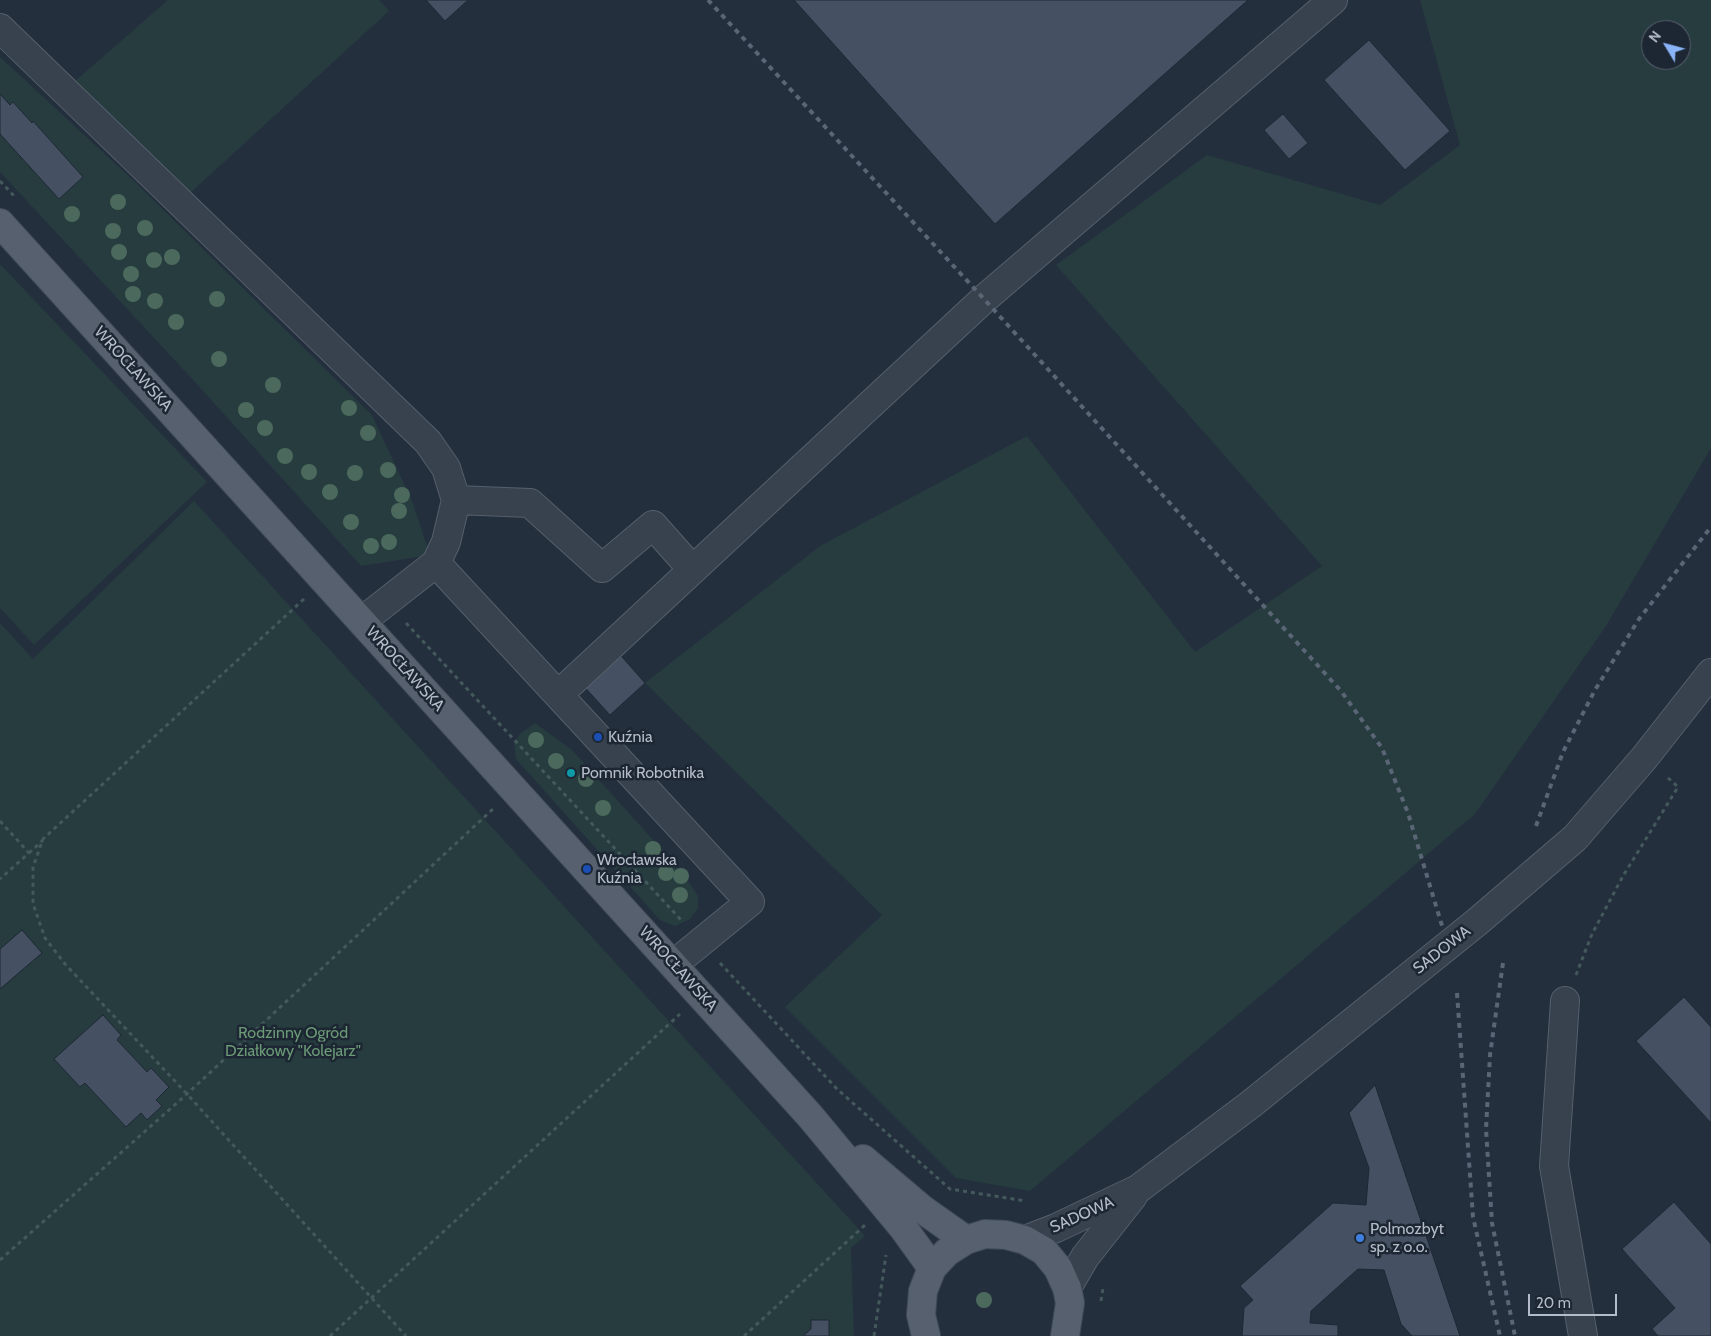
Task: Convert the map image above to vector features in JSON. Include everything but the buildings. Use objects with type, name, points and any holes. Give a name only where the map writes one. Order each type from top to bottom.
[{"type":"main road","name":"WROCŁAWSKA","points":[[0,223],[810,1116],[904,1229],[932,1268]]},
{"type":"main road","name":"WROCŁAWSKA","points":[[810,1116],[922,1209],[966,1240]]},
{"type":"main road","points":[[926,1336],[921,1315],[923,1291],[932,1268],[947,1252],[966,1240],[992,1234],[1006,1235],[1025,1240],[1044,1251],[1058,1268],[1068,1288],[1069,1317],[1065,1336]]},
{"type":"street","points":[[559,694],[692,568],[984,299],[1334,0]]},
{"type":"street","points":[[0,28],[428,442],[446,468],[456,500],[446,542],[436,563],[362,621]]},
{"type":"street","points":[[456,500],[530,503],[602,568],[653,525],[692,568]]},
{"type":"street","points":[[436,563],[750,902],[674,964]]},
{"type":"street","name":"SADOWA","points":[[1025,1240],[1056,1228],[1138,1189],[1252,1104],[1538,872],[1575,838],[1645,757],[1711,673]]},
{"type":"street","points":[[1566,1001],[1554,1166],[1583,1336]]},
{"type":"street","name":"SADOWA","points":[[1068,1288],[1085,1257],[1138,1189]]},
{"type":"path","points":[[0,181],[20,202]]},
{"type":"path","points":[[386,601],[837,1089],[950,1189],[1026,1201]]},
{"type":"path","points":[[0,879],[292,610]]},
{"type":"path","points":[[1566,1001],[1592,934],[1623,876],[1678,787],[1645,757]]},
{"type":"path","points":[[0,1260],[187,1094],[484,817]]},
{"type":"path","points":[[0,821],[29,853]]},
{"type":"path","points":[[43,839],[33,867],[33,904],[45,938],[65,964],[187,1094],[406,1336]]},
{"type":"path","points":[[330,1336],[682,1012]]},
{"type":"path","points":[[744,1336],[867,1223]]},
{"type":"path","points":[[874,1336],[888,1245]]},
{"type":"green space","points":[[168,0],[379,0],[389,11],[188,195],[74,82]]},
{"type":"green space","points":[[1420,0],[1711,0],[1711,448],[1606,626],[1475,814],[1030,1191],[956,1178],[785,1007],[882,915],[645,683],[820,546],[1027,436],[1195,652],[1322,566],[1056,265],[1207,155],[1380,205],[1460,145]]},
{"type":"green space","points":[[0,57],[134,181],[372,415],[412,501],[430,555],[361,566],[195,382],[0,172]]},
{"type":"green space","points":[[0,264],[207,482],[34,645],[0,608]]},
{"type":"green space","name":"Rodzinny Ogród Działkowy \"Kolejarz\"","points":[[194,501],[865,1236],[851,1248],[854,1336],[0,1336],[0,623],[33,659]]},
{"type":"green space","points":[[535,723],[572,750],[682,872],[698,896],[698,908],[690,919],[675,926],[660,920],[516,759],[514,743],[520,734]]},
{"type":"railway","points":[[708,0],[984,299],[1341,691],[1382,748],[1408,813],[1443,929]]},
{"type":"railway","points":[[1536,826],[1563,752],[1595,690],[1639,619],[1711,527]]},
{"type":"railway","points":[[1503,963],[1490,1055],[1486,1129],[1492,1223],[1515,1336]]},
{"type":"railway","points":[[1457,993],[1473,1217],[1500,1336]]},
{"type":"place","name":"Kuźnia","points":[[598,737]]},
{"type":"place","name":"Pomnik Robotnika","points":[[571,773]]},
{"type":"place","name":"Wrocławska Kuźnia","points":[[587,869]]},
{"type":"place","name":"Polmozbyt sp. z o.o.","points":[[1360,1238]]}]
